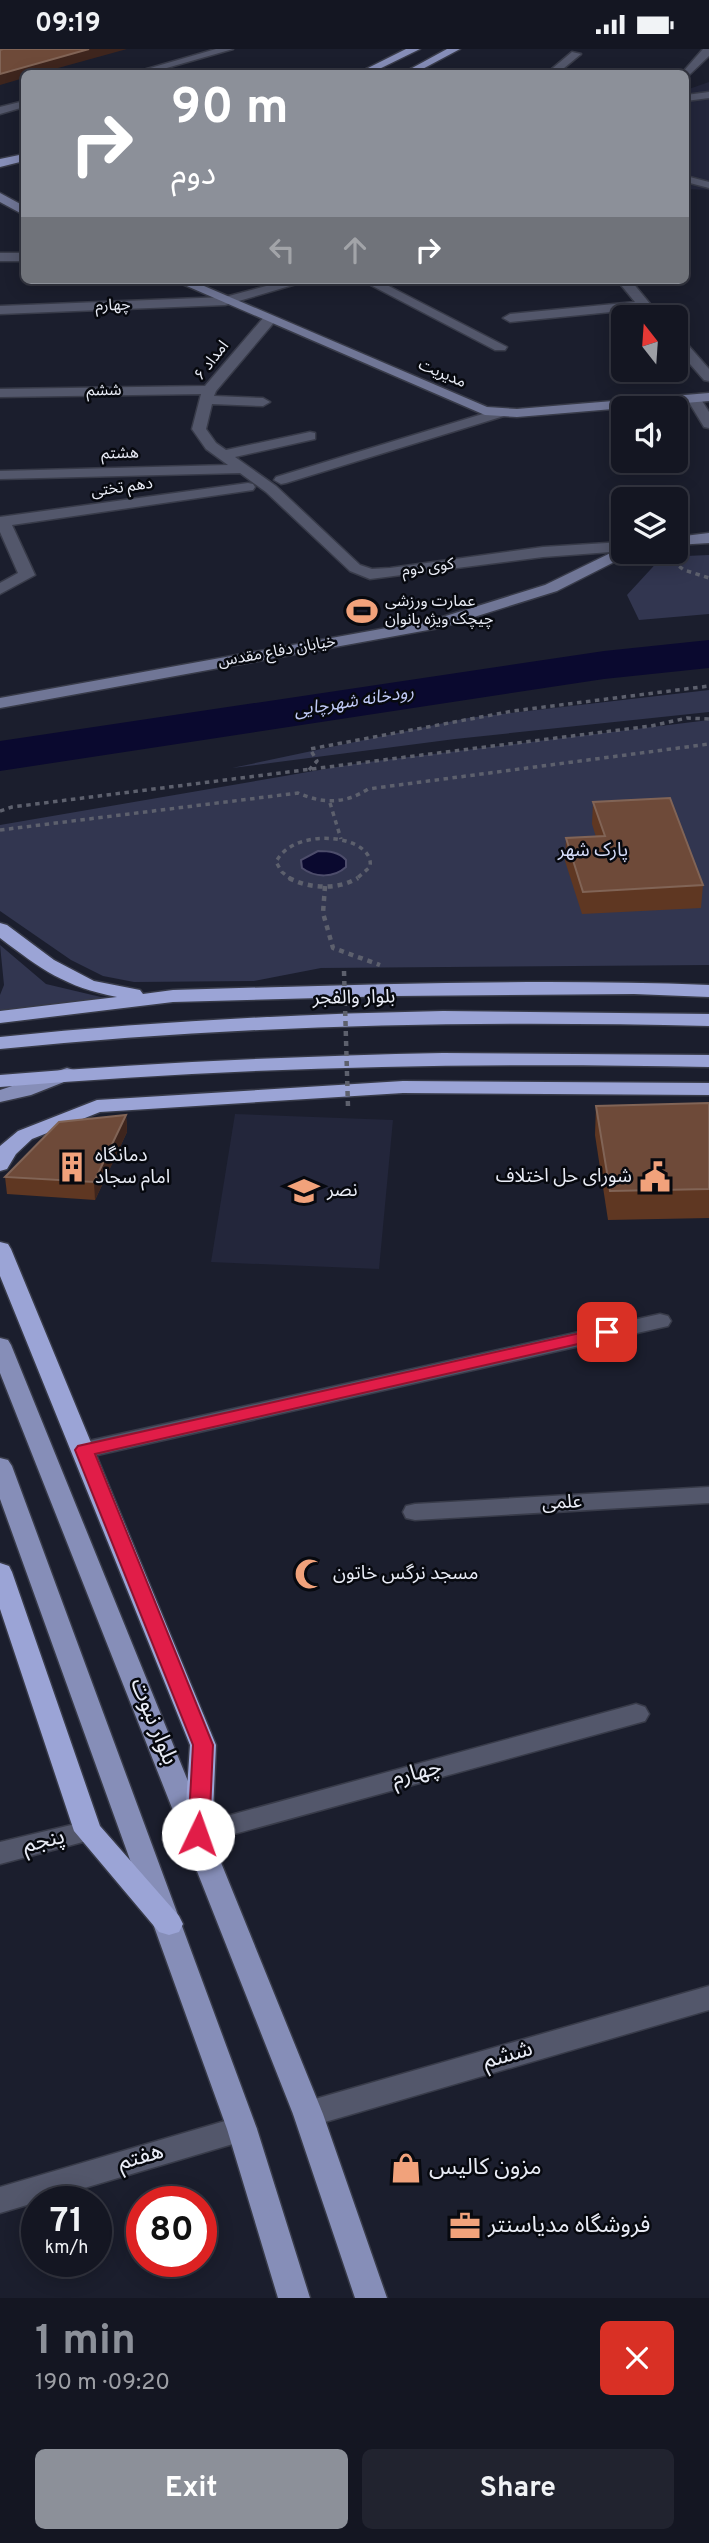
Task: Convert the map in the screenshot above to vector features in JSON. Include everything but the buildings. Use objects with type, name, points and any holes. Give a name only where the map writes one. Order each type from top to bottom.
[{"type":"highway","points":[[0,929],[47,964],[89,986],[132,994],[173,996],[634,988],[709,991]]},
{"type":"highway","points":[[0,1017],[173,996]]},
{"type":"highway","name":"بلوار والفجر","points":[[0,1043],[122,1029],[324,1021],[576,1016],[709,1020]]},
{"type":"highway","points":[[0,1081],[67,1074],[330,1062],[592,1058],[709,1061]]},
{"type":"highway","points":[[0,1165],[7,1151],[25,1135],[97,1106],[403,1087],[709,1089]]},
{"type":"highway","points":[[0,1249],[203,1745],[198,1834]]},
{"type":"highway","points":[[1,1579],[88,1831],[169,1924]]},
{"type":"main road","points":[[370,70],[415,49]]},
{"type":"main road","points":[[414,70],[455,49]]},
{"type":"main road","points":[[0,163],[21,159]]},
{"type":"main road","points":[[0,1096],[67,1074]]},
{"type":"main road","name":"بلوار نبوت","points":[[0,1345],[308,2114],[371,2298]]},
{"type":"main road","points":[[0,1466],[242,2129],[294,2298]]},
{"type":"street","points":[[149,70],[228,49]]},
{"type":"street","points":[[689,72],[709,49]]},
{"type":"street","points":[[556,70],[576,54]]},
{"type":"street","points":[[0,111],[21,105]]},
{"type":"street","points":[[0,197],[21,209]]},
{"type":"street","points":[[0,212],[21,218]]},
{"type":"street","points":[[0,257],[21,257]]},
{"type":"street","name":"مدیریت","points":[[188,284],[485,411],[499,413],[702,398]]},
{"type":"street","name":"چهارم","points":[[0,310],[225,301],[289,284]]},
{"type":"street","points":[[375,284],[500,347]]},
{"type":"street","points":[[627,285],[645,305]]},
{"type":"street","points":[[510,318],[611,308]]},
{"type":"street","name":"امداد ۶","points":[[265,485],[211,446],[199,429],[207,395],[269,320]]},
{"type":"street","points":[[688,353],[709,377]]},
{"type":"street","name":"ششم","points":[[0,393],[207,395],[263,402]]},
{"type":"street","points":[[702,398],[709,424]]},
{"type":"street","points":[[281,480],[499,413]]},
{"type":"street","points":[[222,455],[310,436]]},
{"type":"street","name":"هشتم","points":[[0,475],[241,469]]},
{"type":"street","name":"کوی دوم","points":[[265,485],[355,568],[370,574],[542,552],[611,549]]},
{"type":"street","name":"دهم تختی","points":[[1,522],[248,487]]},
{"type":"street","points":[[0,589],[27,575],[1,522]]},
{"type":"street","points":[[688,540],[709,538]]},
{"type":"street","name":"خیابان دفاع مقدس","points":[[0,703],[439,623],[551,588],[611,556]]},
{"type":"street","points":[[84,1450],[660,1321]]},
{"type":"street","name":"علمی","points":[[415,1512],[709,1495]]},
{"type":"street","name":"چهارم","points":[[198,1834],[636,1714]]},
{"type":"street","name":"پنجم","points":[[0,1853],[88,1831]]},
{"type":"street","name":"ششم","points":[[308,2114],[709,1998]]},
{"type":"street","name":"هفتم","points":[[0,2200],[242,2129]]},
{"type":"lane","points":[[689,98],[709,95]]},
{"type":"lane","points":[[689,180],[709,185]]},
{"type":"path","points":[[677,564],[684,570],[709,578]]},
{"type":"path","points":[[309,770],[317,761],[310,749],[513,711],[709,685]]},
{"type":"path","points":[[0,811],[12,807],[651,726],[687,718],[709,719]]},
{"type":"path","points":[[0,830],[298,793],[313,801],[330,802],[359,796],[368,789],[709,744]]},
{"type":"path","points":[[330,802],[341,839]]},
{"type":"path","points":[[309,838],[341,839],[365,850],[370,857],[370,866],[364,874],[353,880],[325,886],[297,882],[285,877],[276,862],[285,847],[309,838]]},
{"type":"path","points":[[325,886],[323,913],[332,948],[387,967]]},
{"type":"path","points":[[344,971],[348,1107]]},
{"type":"shaded area","points":[[709,82],[709,190],[689,189],[689,89]]},
{"type":"shaded area","points":[[318,851],[340,855],[346,860],[346,867],[336,873],[324,875],[313,874],[302,868],[301,860]]},
{"type":"shaded area","name":"نصر","points":[[235,1114],[393,1120],[379,1269],[211,1262]]},
{"type":"green space","points":[[709,555],[709,614],[639,620],[627,595],[656,564],[688,564],[688,556]]},
{"type":"green space","points":[[709,690],[709,712],[455,739],[232,768],[468,718]]},
{"type":"green space","name":"پارک شهر","points":[[709,720],[709,965],[321,968],[254,981],[134,982],[103,976],[71,960],[0,911],[0,825],[360,763]]},
{"type":"green space","points":[[0,945],[46,984],[105,998],[0,1012],[0,995],[4,985]]},
{"type":"waterway","name":"رودخانه شهرچایی","points":[[0,756],[604,665],[709,654]]},
{"type":"place","name":"عمارت ورزشی چیچک ویژه بانوان","points":[[362,611]]},
{"type":"place","name":"دمانگاه امام سجاد","points":[[72,1167]]},
{"type":"place","name":"شورای حل اختلاف","points":[[655,1177]]},
{"type":"place","name":"نصر","points":[[304,1191]]},
{"type":"place","name":"مسجد نرگس خاتون","points":[[310,1574]]},
{"type":"place","name":"مزون کالیس","points":[[406,2168]]},
{"type":"place","name":"فروشگاه مدیاسنتر","points":[[465,2226]]},
{"type":"route","points":[[198,1834],[203,1745],[84,1450],[607,1332]]}]
